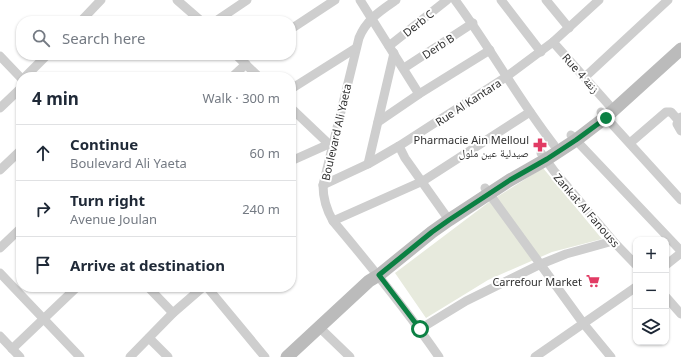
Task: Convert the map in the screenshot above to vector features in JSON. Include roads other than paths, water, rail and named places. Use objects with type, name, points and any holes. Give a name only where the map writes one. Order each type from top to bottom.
[{"type":"street","points":[[85,16],[102,0]]},
{"type":"street","points":[[177,0],[195,16]]},
{"type":"street","points":[[223,16],[247,0]]},
{"type":"street","points":[[296,26],[335,0]]},
{"type":"street","points":[[360,0],[419,94]]},
{"type":"street","points":[[371,18],[396,0]]},
{"type":"street","name":"Derb C","points":[[392,49],[447,0]]},
{"type":"street","points":[[455,0],[490,50],[506,77],[554,145]]},
{"type":"street","points":[[501,0],[541,52]]},
{"type":"street","points":[[547,0],[569,28]]},
{"type":"street","name":"Rue Al Kantara","points":[[323,185],[368,164],[399,146],[506,77],[541,52],[600,0]]},
{"type":"street","points":[[585,77],[668,0]]},
{"type":"street","name":"Boulevard Ali Yaeta","points":[[371,18],[362,29],[356,48],[331,146],[323,185],[324,199],[328,212],[333,221],[374,275],[420,329],[438,357]]},
{"type":"street","name":"Derb B","points":[[404,68],[472,23]]},
{"type":"street","points":[[605,111],[681,40]]},
{"type":"street","name":"Rue 4 زنقة","points":[[553,42],[585,77],[605,111],[630,143],[681,200]]},
{"type":"street","points":[[296,85],[356,48]]},
{"type":"street","points":[[368,164],[378,122],[392,49]]},
{"type":"street","points":[[287,357],[320,328],[374,275],[446,217],[573,138],[681,49]]},
{"type":"street","points":[[378,122],[419,94],[490,50]]},
{"type":"street","points":[[0,56],[16,73]]},
{"type":"street","points":[[30,72],[42,60]]},
{"type":"street","points":[[235,72],[241,60],[254,72]]},
{"type":"street","points":[[0,108],[16,93]]},
{"type":"street","points":[[333,221],[423,182],[530,112]]},
{"type":"street","points":[[630,143],[666,112],[671,112],[680,119],[677,126],[681,131]]},
{"type":"street","points":[[296,113],[331,146],[296,159]]},
{"type":"street","points":[[544,156],[554,145],[573,138]]},
{"type":"street","points":[[573,138],[681,252],[669,262]]},
{"type":"street","points":[[399,146],[405,158],[446,217]]},
{"type":"street","points":[[0,170],[16,155]]},
{"type":"street","name":"Zankat Al Fanouss","points":[[544,156],[554,171],[613,241],[633,262]]},
{"type":"street","points":[[488,191],[583,323],[612,357]]},
{"type":"street","points":[[0,248],[16,233]]},
{"type":"street","points":[[420,329],[466,301],[541,264],[566,254],[613,241]]},
{"type":"street","points":[[0,273],[14,288]]},
{"type":"street","points":[[535,357],[633,289]]},
{"type":"street","points":[[18,292],[80,357]]},
{"type":"street","points":[[12,349],[72,292]]},
{"type":"street","points":[[153,292],[173,313]]},
{"type":"street","points":[[130,357],[173,313],[197,292]]},
{"type":"street","points":[[211,292],[265,357]]},
{"type":"street","points":[[669,300],[681,314]]},
{"type":"street","points":[[320,328],[350,357]]},
{"type":"street","points":[[0,336],[20,357]]},
{"type":"street","points":[[149,338],[168,357]]},
{"type":"place","name":"Pharmacie Ain Melloul صيدلية عين ملول","points":[[540,145]]},
{"type":"place","name":"Carrefour Market","points":[[593,281]]}]
